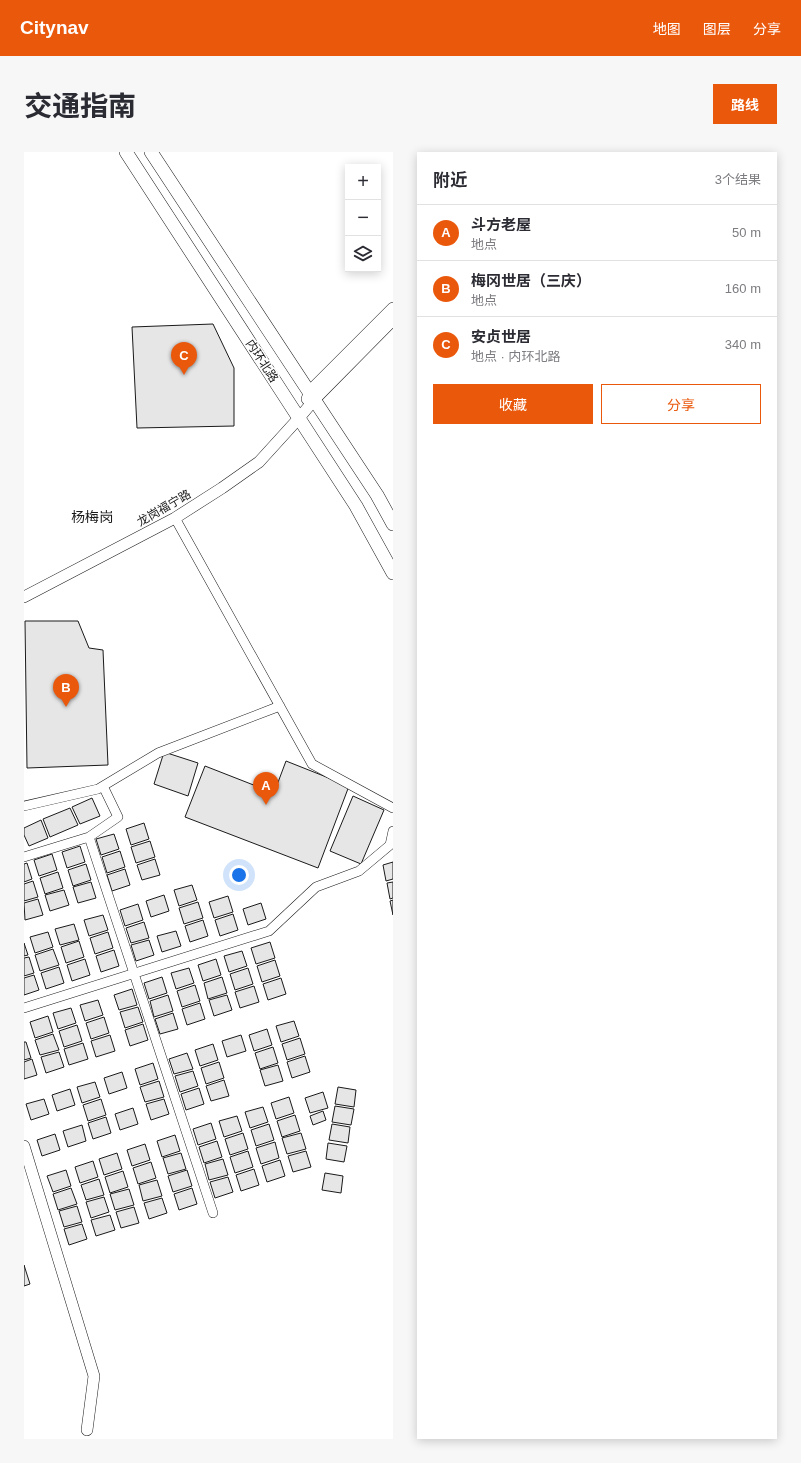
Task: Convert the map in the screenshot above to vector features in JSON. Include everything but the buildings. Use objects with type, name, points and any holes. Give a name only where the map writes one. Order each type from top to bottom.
[{"type":"main road","name":"内环北路","points":[[126,152],[356,506],[393,573]]},
{"type":"main road","name":"内环北路","points":[[151,152],[377,494],[393,524]]},
{"type":"street","name":"龙岗福宁路","points":[[24,597],[175,518],[259,462],[299,418],[312,395],[393,308]]},
{"type":"street","name":"龙岗福宁路","points":[[312,395],[393,320]]},
{"type":"street","points":[[175,518],[312,764],[393,808]]},
{"type":"street","points":[[24,806],[98,789],[158,753],[280,706]]},
{"type":"street","points":[[24,857],[89,837],[118,817],[103,786]]},
{"type":"street","points":[[24,1008],[268,931],[316,887],[360,871],[390,845],[393,831]]},
{"type":"street","points":[[89,837],[214,1213]]},
{"type":"street","points":[[24,1146],[94,1376],[87,1430]]},
{"type":"place","name":"安贞世居","points":[[184,375]]},
{"type":"place","name":"梅冈世居（三庆）","points":[[66,707]]},
{"type":"place","name":"斗方老屋","points":[[266,805]]},
{"type":"district","name":"杨梅岗","points":[[92,517]]}]
